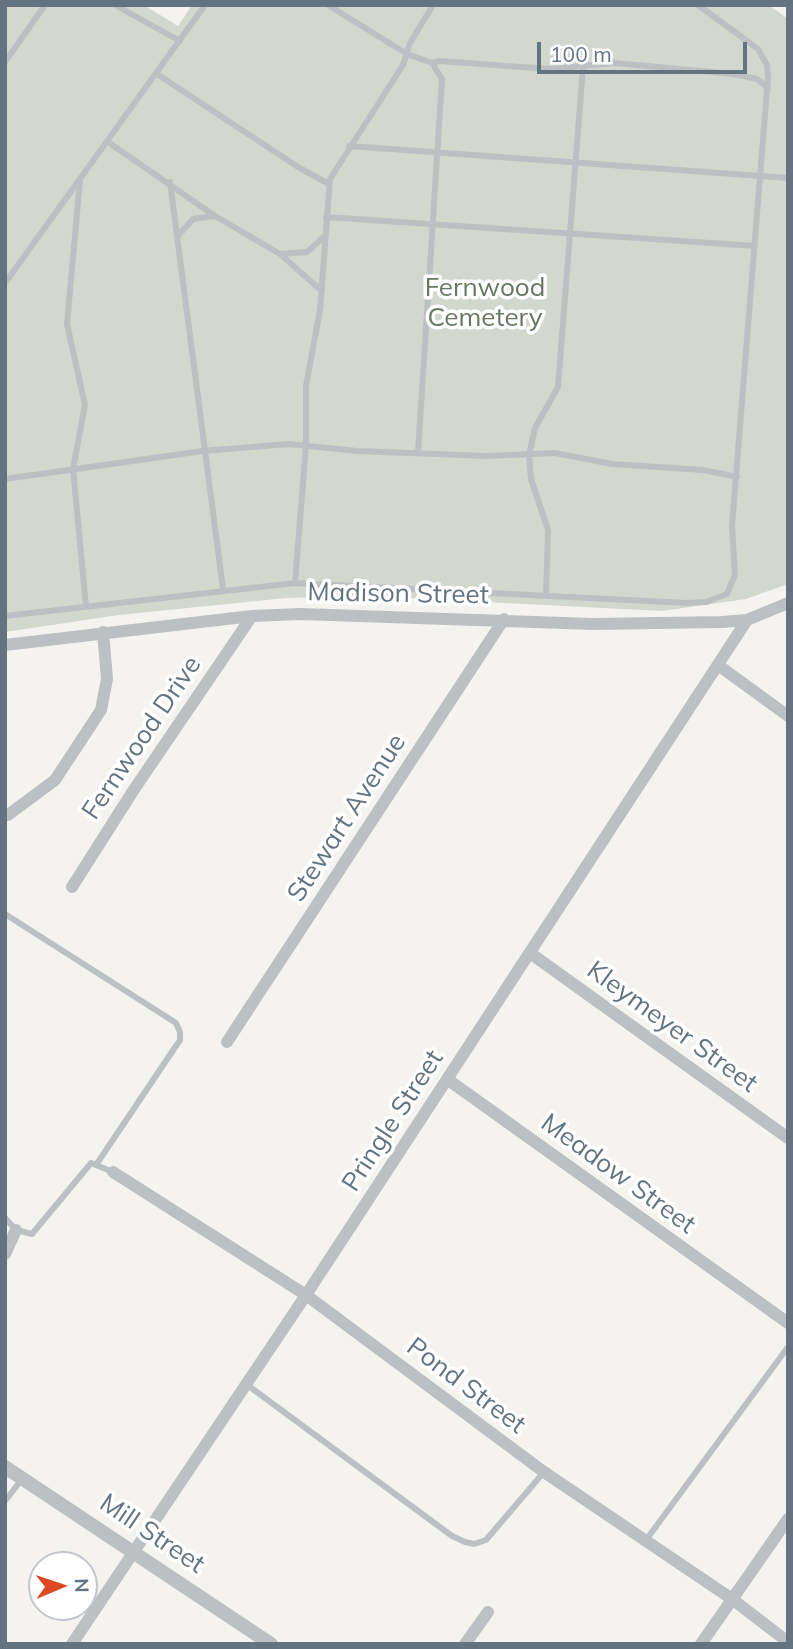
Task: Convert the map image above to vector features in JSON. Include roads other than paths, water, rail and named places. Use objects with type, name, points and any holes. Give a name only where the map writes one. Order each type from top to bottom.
[{"type":"street","name":"Madison Street","points":[[5,645],[252,616],[355,614],[593,624],[747,620],[788,603]]},
{"type":"street","name":"Fernwood Drive","points":[[72,887],[133,791],[252,616]]},
{"type":"street","name":"Stewart Avenue","points":[[227,1042],[504,619]]},
{"type":"street","name":"Pringle Street","points":[[72,1644],[306,1295],[747,620]]},
{"type":"street","points":[[8,815],[55,780],[101,710],[107,679],[103,632]]},
{"type":"street","points":[[718,665],[788,716]]},
{"type":"street","name":"Kleymeyer Street","points":[[530,953],[788,1138]]},
{"type":"street","name":"Meadow Street","points":[[447,1079],[788,1323]]},
{"type":"street","name":"Pond Street","points":[[113,1172],[306,1295],[544,1472],[732,1600],[788,1642]]},
{"type":"street","points":[[5,1254],[16,1230]]},
{"type":"street","name":"Mill Street","points":[[5,1466],[135,1550],[271,1644]]},
{"type":"street","points":[[701,1644],[788,1519]]},
{"type":"street","points":[[465,1644],[488,1612]]},
{"type":"lane","points":[[5,62],[46,5]]},
{"type":"lane","points":[[115,5],[180,41]]},
{"type":"lane","points":[[5,283],[205,5]]},
{"type":"lane","points":[[328,5],[407,54],[432,63],[440,61],[549,69],[614,63],[734,74],[757,79],[768,88]]},
{"type":"lane","points":[[295,583],[306,445],[306,386],[322,291],[329,184],[349,146],[403,65],[417,28],[433,5]]},
{"type":"lane","points":[[5,616],[223,589],[295,583],[687,603],[706,603],[727,594],[735,575],[733,526],[768,88],[767,65],[758,49],[698,5]]},
{"type":"lane","points":[[418,453],[442,85],[432,63]]},
{"type":"lane","points":[[546,596],[548,530],[534,489],[529,455],[535,428],[558,387],[583,67]]},
{"type":"lane","points":[[157,74],[298,167],[329,184]]},
{"type":"lane","points":[[108,142],[215,216],[280,254],[322,291]]},
{"type":"lane","points":[[349,146],[788,178]]},
{"type":"lane","points":[[80,180],[67,324],[84,394],[85,414],[73,469],[86,606]]},
{"type":"lane","points":[[170,183],[223,589]]},
{"type":"lane","points":[[176,239],[193,219],[215,216]]},
{"type":"lane","points":[[326,217],[755,246]]},
{"type":"lane","points":[[280,254],[307,252],[325,236]]},
{"type":"lane","points":[[5,479],[203,451],[273,444],[418,453],[555,453],[612,464],[703,470],[737,477]]},
{"type":"lane","points":[[5,914],[176,1023],[180,1032],[180,1040],[96,1165]]},
{"type":"lane","points":[[5,1218],[16,1230],[32,1234],[90,1163],[113,1172]]},
{"type":"lane","points":[[646,1541],[788,1347]]},
{"type":"lane","points":[[246,1384],[452,1536],[465,1542],[474,1544],[485,1540],[544,1472]]},
{"type":"lane","points":[[5,1501],[23,1478]]},
{"type":"park label","name":"Fernwood Cemetery","points":[[485,303]]}]
